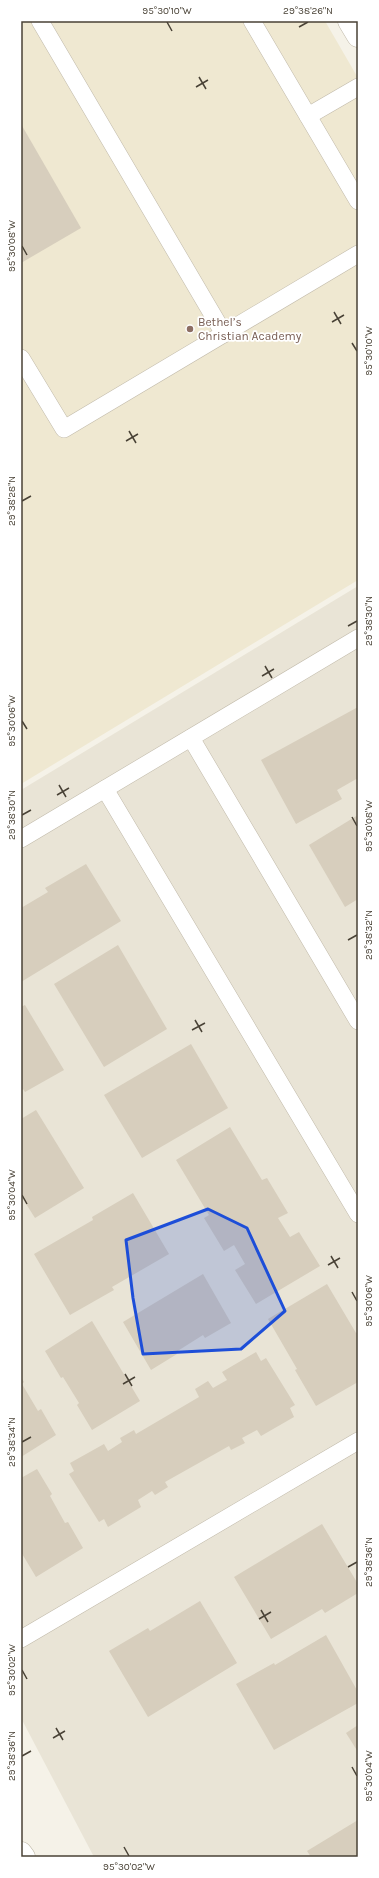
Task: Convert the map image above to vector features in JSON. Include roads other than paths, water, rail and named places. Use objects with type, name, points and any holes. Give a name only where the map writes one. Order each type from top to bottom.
[{"type":"street","points":[[349,21],[358,36]]},
{"type":"street","points":[[21,1853],[24,1857]]},
{"type":"lane","points":[[40,21],[224,334]]},
{"type":"lane","points":[[252,21],[358,201]]},
{"type":"lane","points":[[308,116],[358,87]]},
{"type":"lane","points":[[21,358],[64,430],[358,254]]},
{"type":"lane","points":[[21,839],[358,638]]},
{"type":"lane","points":[[191,738],[358,1022]]},
{"type":"lane","points":[[105,790],[358,1214]]},
{"type":"lane","points":[[21,1639],[358,1441]]},
{"type":"place","name":"Bethel’s Christian Academy","points":[[190,329]]}]
